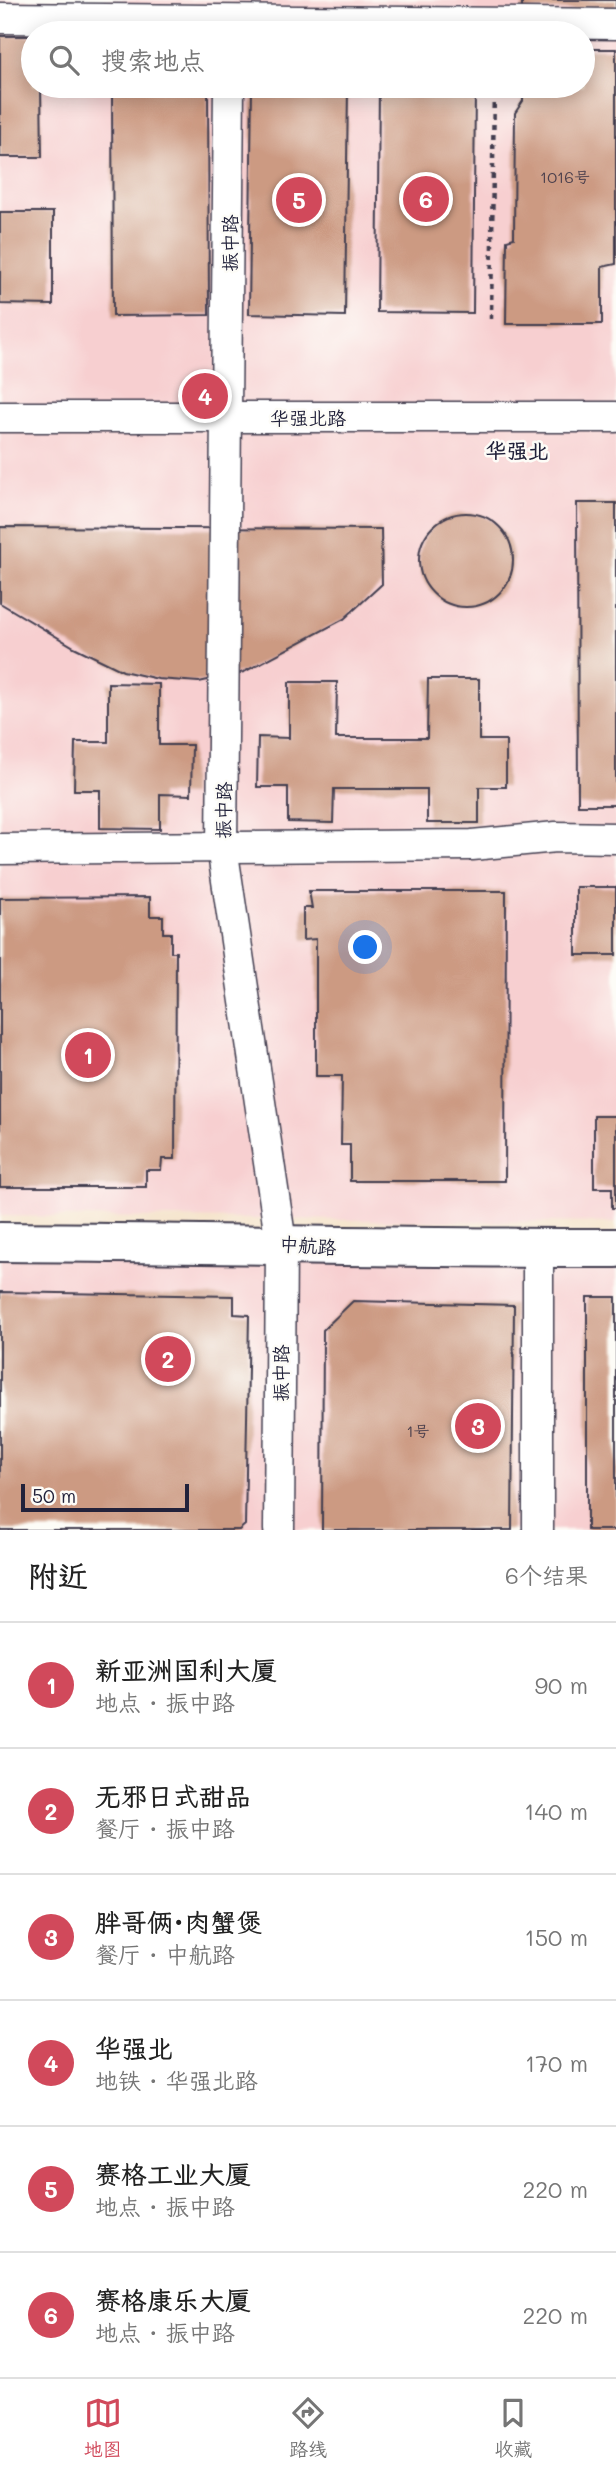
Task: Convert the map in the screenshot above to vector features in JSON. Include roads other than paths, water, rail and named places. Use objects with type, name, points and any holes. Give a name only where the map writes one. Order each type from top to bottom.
[{"type":"main road","name":"中航路","points":[[0,1242],[281,1243],[334,1248],[616,1248]]},
{"type":"street","points":[[0,19],[228,18],[470,12],[580,21]]},
{"type":"street","points":[[595,22],[616,24]]},
{"type":"street","name":"振中路","points":[[229,98],[222,847],[281,1243],[279,1530]]},
{"type":"street","name":"华强北路","points":[[0,417],[616,417]]},
{"type":"street","points":[[0,849],[472,845],[556,837],[616,838]]},
{"type":"street","points":[[538,1248],[538,1530]]},
{"type":"place","name":"赛格康乐大厦","points":[[426,199]]},
{"type":"place","name":"赛格工业大厦","points":[[299,200]]},
{"type":"place","name":"华强北","points":[[205,396]]},
{"type":"place","name":"新亚洲国利大厦","points":[[88,1055]]},
{"type":"place","name":"无邪日式甜品","points":[[168,1359]]},
{"type":"place","name":"胖哥俩·肉蟹煲","points":[[478,1426]]},
{"type":"district","name":"华强北","points":[[517,449]]}]
